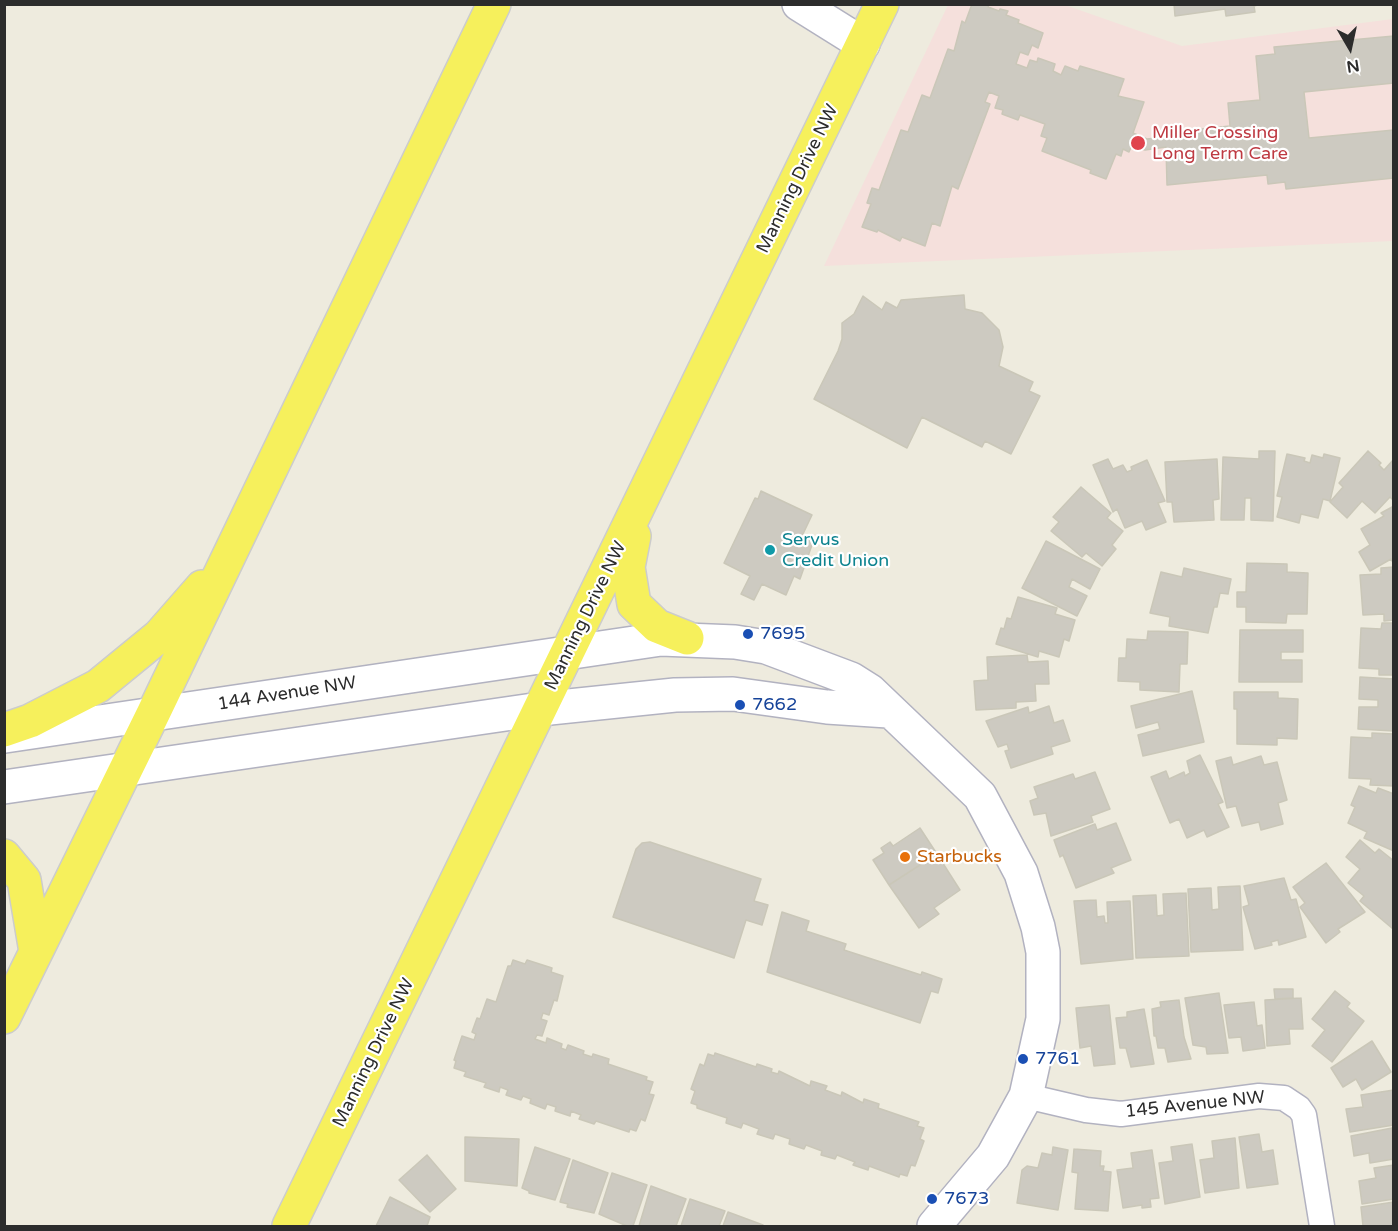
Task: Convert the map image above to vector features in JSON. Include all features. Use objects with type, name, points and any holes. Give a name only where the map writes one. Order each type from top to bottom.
[{"type":"main road","points":[[4,1017],[153,714],[494,4]]},
{"type":"main road","name":"Manning Drive NW","points":[[289,1227],[882,4]]},
{"type":"main road","points":[[641,503],[628,567],[634,604],[657,626],[687,638]]},
{"type":"main road","points":[[4,730],[30,721],[98,686],[159,636],[227,559]]},
{"type":"main road","points":[[4,856],[24,880],[36,952]]},
{"type":"street","points":[[799,4],[863,44]]},
{"type":"street","name":"144 Avenue NW","points":[[4,736],[661,639],[687,638],[756,646],[800,658],[852,679],[870,691],[888,711],[980,796],[1021,873],[1038,927],[1045,980],[1040,1042],[1026,1096],[993,1156],[934,1227]]},
{"type":"street","points":[[4,788],[540,709],[675,695],[723,694],[765,697],[828,707],[888,711]]},
{"type":"street","name":"145 Avenue NW","points":[[1026,1096],[1086,1110],[1121,1114],[1259,1096],[1275,1096],[1292,1102],[1304,1114],[1308,1128],[1322,1227]]},
{"type":"shaded area","name":"Miller Crossing Long Term Care","points":[[948,5],[1065,5],[1182,46],[1393,19],[1393,241],[824,266]]},
{"type":"building","points":[[972,4],[989,4],[988,7],[1008,11],[1006,15],[1019,20],[1018,23],[1043,33],[1038,48],[1032,45],[1028,55],[1020,52],[1016,64],[1027,68],[1030,60],[1037,62],[1038,58],[1055,64],[1053,71],[1061,75],[1065,66],[1078,71],[1080,66],[1124,79],[1118,96],[1144,102],[1133,133],[1147,139],[1165,137],[1165,133],[1230,126],[1228,103],[1260,100],[1256,56],[1275,54],[1274,47],[1394,36],[1394,83],[1304,92],[1309,138],[1394,130],[1394,178],[1286,189],[1285,182],[1268,184],[1267,175],[1167,185],[1166,147],[1145,150],[1132,145],[1129,152],[1123,149],[1121,156],[1116,154],[1106,179],[1090,173],[1091,170],[1042,151],[1047,138],[1041,136],[1045,124],[1020,115],[1018,120],[1002,114],[1003,110],[995,108],[999,96],[989,92],[985,102],[990,104],[958,189],[952,186],[940,226],[932,223],[925,246],[902,237],[900,241],[878,230],[877,232],[862,227],[871,204],[867,203],[872,188],[879,190],[901,130],[908,132],[922,95],[930,98],[948,49],[954,51],[962,21],[965,23]]},
{"type":"building","points":[[1174,4],[1261,4],[1254,6],[1255,12],[1226,16],[1225,9],[1175,16]]},
{"type":"building","points":[[964,295],[965,309],[982,313],[999,330],[1003,347],[999,366],[1033,382],[1029,391],[1040,396],[1011,454],[985,441],[982,447],[922,417],[907,448],[814,399],[838,351],[842,339],[842,323],[854,314],[863,296],[882,310],[886,302],[897,308],[901,300]]},
{"type":"building","points":[[1259,451],[1275,451],[1273,521],[1251,520],[1251,498],[1245,498],[1244,520],[1221,520],[1223,457],[1259,459]]},
{"type":"building","points":[[1368,451],[1381,463],[1379,465],[1384,470],[1394,459],[1394,501],[1390,497],[1375,513],[1362,501],[1347,518],[1330,502],[1343,487],[1339,483]]},
{"type":"building","points":[[1287,454],[1305,458],[1304,461],[1310,463],[1312,455],[1323,458],[1324,454],[1340,458],[1330,501],[1323,499],[1318,518],[1301,514],[1299,523],[1277,517],[1282,497],[1277,496]]},
{"type":"building","points":[[1108,459],[1113,469],[1123,465],[1127,472],[1132,470],[1131,467],[1147,460],[1165,501],[1158,503],[1166,522],[1146,530],[1142,521],[1125,528],[1117,509],[1113,512],[1093,465]]},
{"type":"building","points":[[1217,459],[1219,499],[1213,500],[1214,520],[1174,522],[1172,502],[1167,502],[1165,462]]},
{"type":"building","points":[[1081,487],[1111,513],[1107,518],[1123,531],[1112,545],[1116,549],[1102,566],[1086,553],[1082,557],[1051,531],[1059,522],[1053,517]]},
{"type":"building","name":"Servus Credit Union","points":[[761,491],[812,515],[802,536],[813,542],[800,579],[794,576],[786,595],[762,584],[754,600],[741,594],[750,576],[724,563],[755,498],[758,499]]},
{"type":"building","points":[[1394,506],[1394,564],[1391,559],[1370,571],[1359,552],[1370,545],[1361,529],[1384,516],[1381,513]]},
{"type":"building","points":[[1046,541],[1100,569],[1090,589],[1072,579],[1069,587],[1087,596],[1077,616],[1022,588]]},
{"type":"building","points":[[1247,563],[1287,564],[1287,572],[1308,573],[1307,614],[1287,614],[1286,623],[1246,622],[1246,607],[1237,607],[1237,592],[1246,592]]},
{"type":"building","points":[[1394,567],[1394,620],[1384,621],[1384,614],[1363,615],[1360,575],[1381,574],[1381,568]]},
{"type":"building","points":[[1184,568],[1231,579],[1228,594],[1220,593],[1217,607],[1214,607],[1208,633],[1169,626],[1170,617],[1150,613],[1161,572],[1182,577]]},
{"type":"building","points":[[1018,597],[1057,608],[1055,614],[1075,620],[1069,641],[1064,639],[1059,657],[1039,651],[1038,657],[996,644],[1007,618],[1011,619]]},
{"type":"building","points":[[1382,623],[1394,623],[1394,675],[1379,675],[1379,669],[1359,668],[1361,628],[1381,629]]},
{"type":"building","points":[[1240,630],[1303,630],[1303,652],[1281,652],[1281,660],[1302,660],[1302,682],[1239,682]]},
{"type":"building","points":[[1148,631],[1188,632],[1187,664],[1180,664],[1179,692],[1140,690],[1140,682],[1118,681],[1119,658],[1126,658],[1127,639],[1147,640]]},
{"type":"building","points":[[1027,655],[1028,662],[1048,661],[1049,684],[1035,684],[1036,701],[1016,702],[1016,708],[976,710],[974,681],[988,680],[987,657]]},
{"type":"building","points":[[1360,677],[1394,679],[1394,731],[1358,729],[1359,707],[1378,707],[1378,700],[1359,699]]},
{"type":"building","points":[[1192,691],[1204,742],[1143,756],[1138,735],[1160,729],[1158,722],[1136,728],[1131,706]]},
{"type":"building","points":[[1234,692],[1278,692],[1278,698],[1298,699],[1297,739],[1277,738],[1277,745],[1237,744],[1237,709],[1234,709]]},
{"type":"building","points":[[1049,706],[1054,723],[1063,720],[1070,741],[1051,747],[1053,754],[1011,768],[1005,751],[1009,750],[1007,744],[998,747],[986,721],[1028,707],[1029,713]]},
{"type":"building","points":[[1372,733],[1394,734],[1394,786],[1370,785],[1371,779],[1349,778],[1351,737],[1372,738]]},
{"type":"building","points":[[1200,755],[1223,802],[1218,804],[1229,827],[1207,837],[1204,830],[1187,838],[1179,819],[1170,823],[1151,777],[1166,771],[1169,779],[1184,772],[1185,776],[1190,773],[1187,761]]},
{"type":"building","points":[[1261,756],[1264,765],[1277,762],[1287,800],[1278,803],[1283,824],[1261,830],[1259,822],[1242,826],[1236,806],[1227,808],[1216,761],[1231,757],[1233,765]]},
{"type":"building","points":[[1095,772],[1110,809],[1091,816],[1093,822],[1051,836],[1046,813],[1034,815],[1030,801],[1038,798],[1034,787],[1073,774],[1075,779]]},
{"type":"building","points":[[1359,786],[1376,793],[1378,788],[1394,794],[1394,851],[1364,838],[1367,832],[1348,823],[1355,807],[1351,805]]},
{"type":"building","points":[[1116,823],[1131,860],[1111,868],[1114,873],[1076,888],[1063,855],[1060,857],[1054,840],[1095,824],[1097,830]]},
{"type":"building","name":"Starbucks","points":[[920,828],[937,854],[889,885],[873,860],[884,853],[881,848],[890,842],[893,846]]},
{"type":"building","points":[[1360,840],[1375,853],[1379,849],[1394,861],[1393,929],[1360,901],[1364,896],[1348,883],[1360,869],[1346,857]]},
{"type":"building","points":[[650,842],[761,879],[754,901],[768,905],[762,925],[746,920],[734,958],[613,917],[636,849],[642,843]]},
{"type":"building","points":[[937,854],[960,890],[934,908],[939,914],[919,928],[889,885]]},
{"type":"building","points":[[1326,863],[1365,912],[1338,929],[1340,932],[1326,943],[1300,907],[1305,903],[1293,887]]},
{"type":"building","points":[[1284,878],[1291,900],[1296,899],[1306,937],[1279,945],[1278,940],[1271,942],[1272,945],[1255,949],[1243,907],[1249,905],[1244,886]]},
{"type":"building","points":[[1240,886],[1243,950],[1191,952],[1188,889],[1211,888],[1212,910],[1219,909],[1218,887]]},
{"type":"building","points":[[1186,893],[1189,956],[1136,958],[1133,896],[1156,895],[1157,916],[1164,915],[1163,894]]},
{"type":"building","points":[[1096,900],[1097,917],[1104,916],[1105,923],[1108,923],[1107,902],[1130,901],[1133,959],[1081,964],[1074,901]]},
{"type":"building","points":[[782,912],[809,921],[806,931],[846,944],[844,950],[921,975],[922,972],[942,979],[938,993],[931,991],[920,1023],[767,972]]},
{"type":"building","points":[[513,960],[525,964],[527,960],[552,968],[551,972],[563,976],[557,1001],[554,1000],[549,1015],[543,1013],[541,1019],[547,1021],[542,1036],[537,1035],[535,1039],[546,1043],[547,1038],[562,1044],[561,1048],[566,1050],[568,1045],[584,1051],[583,1054],[592,1057],[593,1054],[609,1059],[608,1064],[647,1077],[646,1080],[653,1082],[649,1094],[654,1095],[645,1121],[641,1119],[636,1131],[630,1129],[629,1132],[596,1121],[594,1124],[579,1119],[581,1115],[571,1111],[570,1116],[555,1111],[556,1107],[547,1104],[545,1109],[530,1103],[531,1099],[523,1096],[521,1100],[506,1095],[508,1090],[500,1087],[499,1092],[484,1087],[486,1083],[464,1076],[466,1072],[454,1068],[456,1061],[454,1060],[462,1036],[474,1040],[476,1034],[472,1032],[477,1018],[480,1019],[487,999],[496,1002],[508,966],[511,966]]},
{"type":"building","points":[[1274,989],[1293,989],[1293,998],[1275,999]]},
{"type":"building","points":[[1335,991],[1350,1003],[1347,1007],[1364,1021],[1332,1062],[1312,1046],[1325,1030],[1312,1019]]},
{"type":"building","points":[[1219,993],[1228,1053],[1207,1054],[1206,1047],[1193,1045],[1185,998]]},
{"type":"building","points":[[1301,998],[1303,1029],[1289,1029],[1290,1044],[1267,1046],[1265,1000]]},
{"type":"building","points":[[1179,1000],[1184,1037],[1191,1059],[1168,1062],[1165,1048],[1158,1048],[1156,1036],[1154,1036],[1152,1009],[1161,1007],[1160,1002]]},
{"type":"building","points":[[1254,1002],[1257,1026],[1262,1025],[1265,1048],[1243,1051],[1241,1037],[1229,1038],[1224,1005]]},
{"type":"building","points":[[1109,1005],[1115,1064],[1094,1066],[1091,1046],[1080,1048],[1076,1008]]},
{"type":"building","points":[[1144,1009],[1154,1064],[1131,1067],[1126,1048],[1120,1048],[1116,1018],[1127,1017],[1127,1012]]},
{"type":"building","points":[[1372,1041],[1391,1072],[1362,1090],[1356,1079],[1343,1087],[1331,1068]]},
{"type":"building","points":[[715,1053],[756,1067],[757,1064],[772,1069],[771,1072],[778,1074],[779,1071],[810,1086],[811,1081],[827,1086],[825,1090],[841,1096],[842,1092],[863,1103],[864,1099],[879,1104],[878,1108],[919,1122],[917,1126],[924,1128],[920,1139],[924,1141],[915,1166],[911,1165],[907,1176],[900,1174],[899,1177],[869,1166],[868,1170],[853,1165],[855,1162],[837,1155],[835,1159],[821,1155],[822,1151],[806,1145],[804,1149],[789,1144],[790,1139],[775,1134],[773,1139],[757,1134],[759,1129],[743,1123],[741,1128],[726,1123],[727,1118],[697,1108],[697,1105],[691,1103],[695,1091],[691,1089],[700,1064],[704,1066],[708,1054],[714,1056]]},
{"type":"building","points":[[1394,1090],[1394,1125],[1350,1132],[1346,1109],[1363,1107],[1361,1095]]},
{"type":"building","points":[[1392,1128],[1394,1159],[1370,1163],[1369,1153],[1354,1156],[1351,1136]]},
{"type":"building","points":[[1259,1134],[1262,1152],[1273,1150],[1278,1184],[1247,1188],[1239,1137]]},
{"type":"building","points":[[465,1137],[519,1139],[517,1186],[465,1181]]},
{"type":"building","points":[[1235,1138],[1239,1188],[1205,1193],[1200,1160],[1214,1158],[1212,1141]]},
{"type":"building","points":[[1192,1144],[1200,1197],[1165,1204],[1159,1163],[1173,1161],[1171,1147]]},
{"type":"building","points":[[535,1147],[570,1159],[555,1200],[529,1193],[522,1188]]},
{"type":"building","points":[[1053,1147],[1068,1150],[1058,1210],[1017,1203],[1022,1170],[1027,1166],[1038,1168],[1042,1153],[1052,1155]]},
{"type":"building","points":[[1074,1149],[1101,1151],[1100,1166],[1104,1166],[1103,1171],[1111,1172],[1108,1211],[1075,1209],[1078,1173],[1072,1172]]},
{"type":"building","points":[[1152,1150],[1159,1198],[1150,1199],[1151,1207],[1142,1208],[1142,1205],[1123,1208],[1117,1170],[1133,1168],[1131,1153]]},
{"type":"building","points":[[427,1155],[456,1189],[430,1212],[399,1180]]},
{"type":"building","points":[[573,1160],[608,1173],[594,1213],[567,1207],[568,1204],[560,1202]]},
{"type":"building","points":[[1394,1165],[1394,1199],[1362,1204],[1359,1181],[1376,1178],[1374,1168]]},
{"type":"building","points":[[612,1173],[647,1185],[633,1226],[627,1226],[599,1214]]},
{"type":"building","points":[[651,1186],[686,1199],[676,1226],[639,1226]]},
{"type":"building","points":[[390,1197],[430,1217],[427,1226],[376,1226]]},
{"type":"building","points":[[690,1199],[725,1211],[719,1226],[681,1226]]},
{"type":"building","points":[[1394,1202],[1394,1226],[1363,1226],[1361,1207]]},
{"type":"building","points":[[728,1212],[763,1225],[763,1226],[723,1226]]},
{"type":"place","name":"Miller Crossing Long Term Care","points":[[1138,143]]},
{"type":"place","name":"Servus Credit Union","points":[[770,550]]},
{"type":"place","name":"7695","points":[[748,634]]},
{"type":"place","name":"7662","points":[[740,705]]},
{"type":"place","name":"Starbucks","points":[[905,857]]},
{"type":"place","name":"7761","points":[[1023,1059]]},
{"type":"place","name":"7673","points":[[932,1199]]}]
